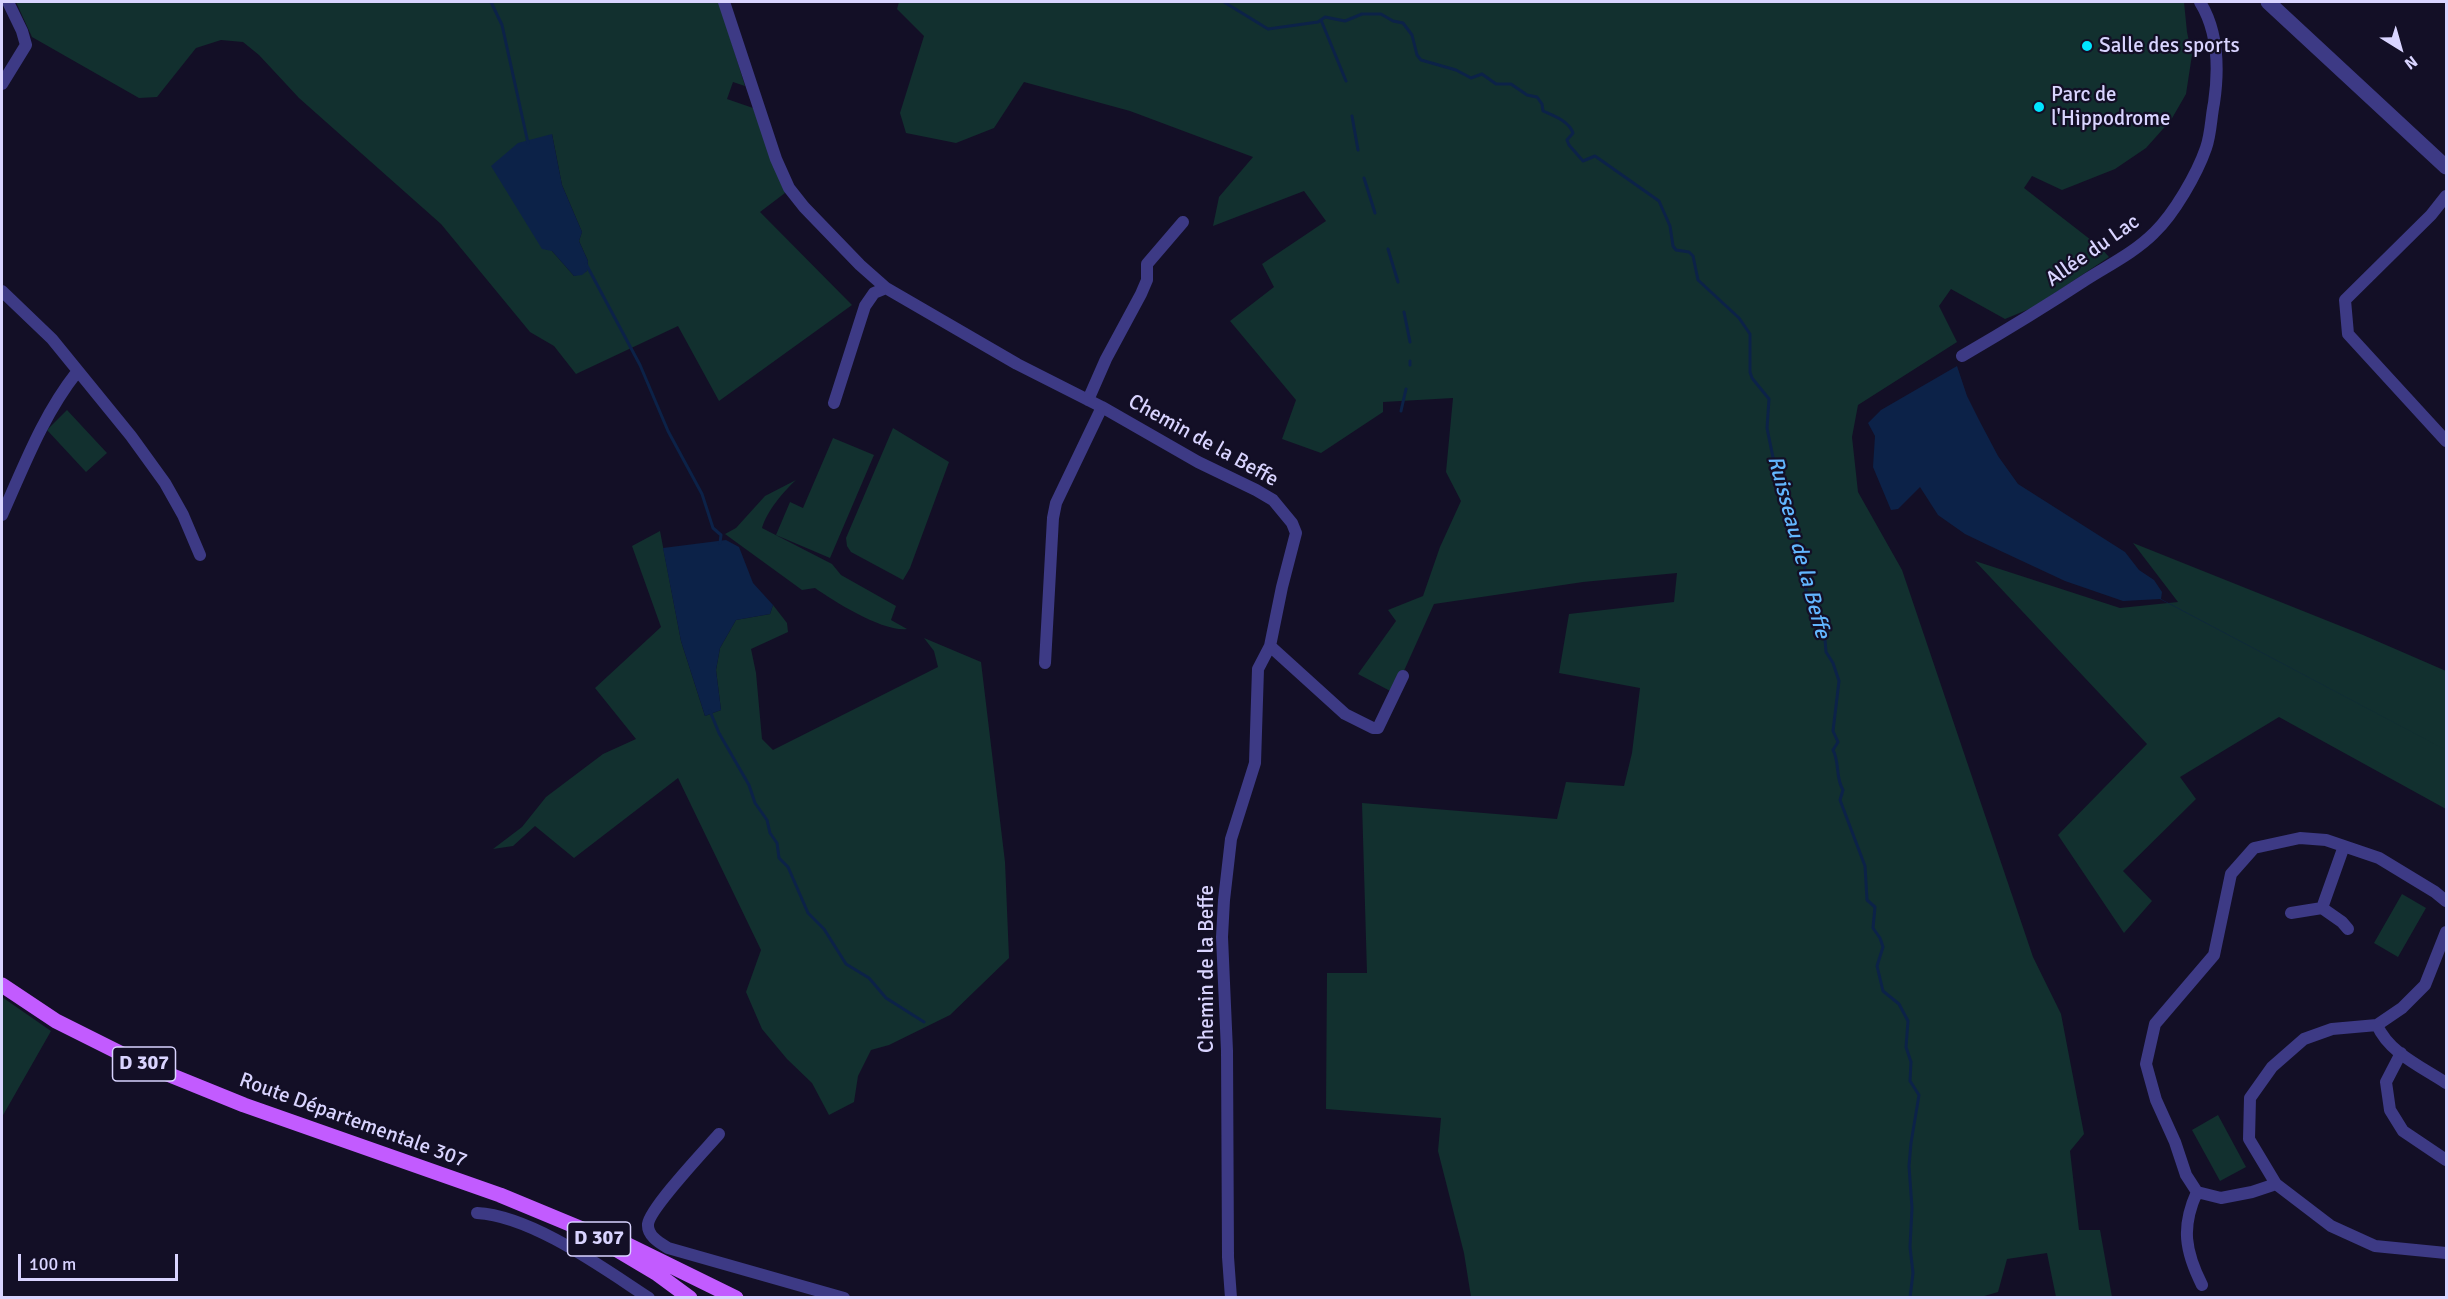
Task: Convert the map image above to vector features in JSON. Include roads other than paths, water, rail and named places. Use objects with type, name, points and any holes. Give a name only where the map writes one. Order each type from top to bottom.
[{"type":"main road","name":"Route Départementale 307","points":[[2,985],[56,1022],[138,1062],[244,1105],[500,1195],[582,1229],[656,1272],[690,1298]]},
{"type":"main road","points":[[500,1195],[579,1221],[736,1298]]},
{"type":"street","points":[[2,84],[26,45],[8,2]]},
{"type":"street","name":"Chemin de la Beffe","points":[[724,2],[776,159],[789,188],[804,207],[886,288],[1036,375],[1102,407],[1198,462],[1273,500],[1292,523],[1296,533],[1270,646],[1258,669],[1255,763],[1228,856],[1222,926],[1227,1051],[1228,1257],[1231,1298]]},
{"type":"street","name":"Allée du Lac","points":[[1962,356],[2042,310],[2132,252],[2155,232],[2176,204],[2207,146],[2215,94],[2217,54],[2205,10],[2200,2]]},
{"type":"street","points":[[2268,2],[2446,165]]},
{"type":"street","points":[[2446,196],[2432,215],[2344,300],[2348,334],[2446,441]]},
{"type":"street","points":[[2432,215],[2446,207]]},
{"type":"street","points":[[1088,400],[1106,359],[1141,294],[1147,280],[1147,264],[1183,222]]},
{"type":"street","points":[[834,403],[865,306],[874,293],[886,288]]},
{"type":"street","points":[[2,291],[40,326],[77,372],[95,388],[165,483],[183,515],[200,555]]},
{"type":"street","points":[[2,515],[42,426],[59,394],[77,372]]},
{"type":"street","points":[[1045,663],[1056,503],[1102,407]]},
{"type":"street","points":[[1270,646],[1345,714],[1373,728],[1377,728],[1383,720],[1403,676]]},
{"type":"street","points":[[2276,1184],[2252,1192],[2221,1198],[2197,1192],[2186,1174],[2175,1142],[2156,1100],[2146,1064],[2155,1024],[2214,955],[2231,874],[2254,848],[2300,838],[2326,840],[2379,858],[2446,901]]},
{"type":"street","points":[[2322,908],[2344,846]]},
{"type":"street","points":[[2291,913],[2322,908],[2348,929]]},
{"type":"street","points":[[2446,932],[2425,985],[2402,1008],[2377,1025],[2332,1029],[2304,1039],[2272,1067],[2250,1098],[2249,1139],[2276,1184],[2331,1226],[2375,1245],[2446,1253]]},
{"type":"street","points":[[2377,1025],[2391,1046],[2446,1083]]},
{"type":"street","points":[[2401,1053],[2386,1082],[2390,1110],[2403,1131],[2446,1160]]},
{"type":"street","points":[[719,1134],[652,1214],[648,1225],[651,1234],[668,1248],[844,1298]]},
{"type":"street","points":[[2197,1192],[2189,1209],[2186,1232],[2190,1261],[2202,1285]]},
{"type":"street","points":[[477,1213],[491,1214],[552,1238],[649,1298]]},
{"type":"water","points":[[552,134],[562,185],[582,232],[579,241],[588,261],[587,271],[582,275],[574,276],[552,251],[542,249],[491,166],[518,143]]},
{"type":"water","points":[[1957,366],[1967,396],[1979,420],[1998,456],[2018,484],[2125,552],[2139,570],[2154,580],[2162,592],[2161,599],[2446,750],[2160,599],[2123,601],[2065,581],[1965,534],[1938,515],[1920,487],[1898,509],[1891,510],[1873,467],[1875,436],[1868,423],[1881,410]]},
{"type":"water","points":[[726,540],[739,547],[753,583],[773,605],[770,614],[736,620],[720,648],[716,670],[721,710],[705,716],[681,641],[663,548]]},
{"type":"waterway","points":[[491,2],[502,25],[528,143]]},
{"type":"waterway","name":"Ruisseau de la Beffe","points":[[1224,2],[1268,29],[1318,22],[1325,17],[1345,21],[1362,14],[1381,14],[1393,21],[1403,23],[1412,35],[1417,55],[1421,60],[1456,70],[1471,78],[1482,74],[1496,84],[1511,84],[1527,95],[1537,97],[1542,104],[1543,111],[1561,119],[1571,129],[1573,133],[1567,140],[1583,161],[1595,156],[1659,201],[1670,226],[1673,246],[1676,250],[1689,252],[1693,256],[1698,280],[1739,318],[1750,334],[1750,372],[1752,378],[1769,399],[1767,428],[1778,482],[1805,569],[1806,591],[1824,628],[1826,652],[1833,663],[1839,681],[1833,731],[1838,742],[1833,750],[1843,790],[1840,800],[1865,866],[1867,900],[1875,907],[1873,928],[1883,947],[1877,966],[1883,991],[1899,1004],[1908,1021],[1906,1047],[1911,1062],[1910,1081],[1919,1095],[1909,1166],[1912,1208],[1910,1247],[1913,1273],[1910,1298]]},
{"type":"waterway","points":[[1321,20],[1346,81]]},
{"type":"waterway","points":[[1352,116],[1358,150]]},
{"type":"waterway","points":[[1364,178],[1375,213]]},
{"type":"waterway","points":[[1388,249],[1398,282]]},
{"type":"waterway","points":[[586,264],[640,365],[668,431],[702,494],[713,528],[721,535],[720,543]]},
{"type":"waterway","points":[[1404,312],[1410,342]]},
{"type":"waterway","points":[[1401,411],[1406,389]]},
{"type":"waterway","points":[[710,711],[719,733],[749,785],[755,803],[767,820],[770,833],[777,843],[779,858],[788,867],[808,913],[824,929],[846,964],[869,978],[886,998],[924,1022]]},
{"type":"place","name":"Salle des sports","points":[[2087,46]]},
{"type":"place","name":"Parc de l'Hippodrome","points":[[2039,107]]}]
